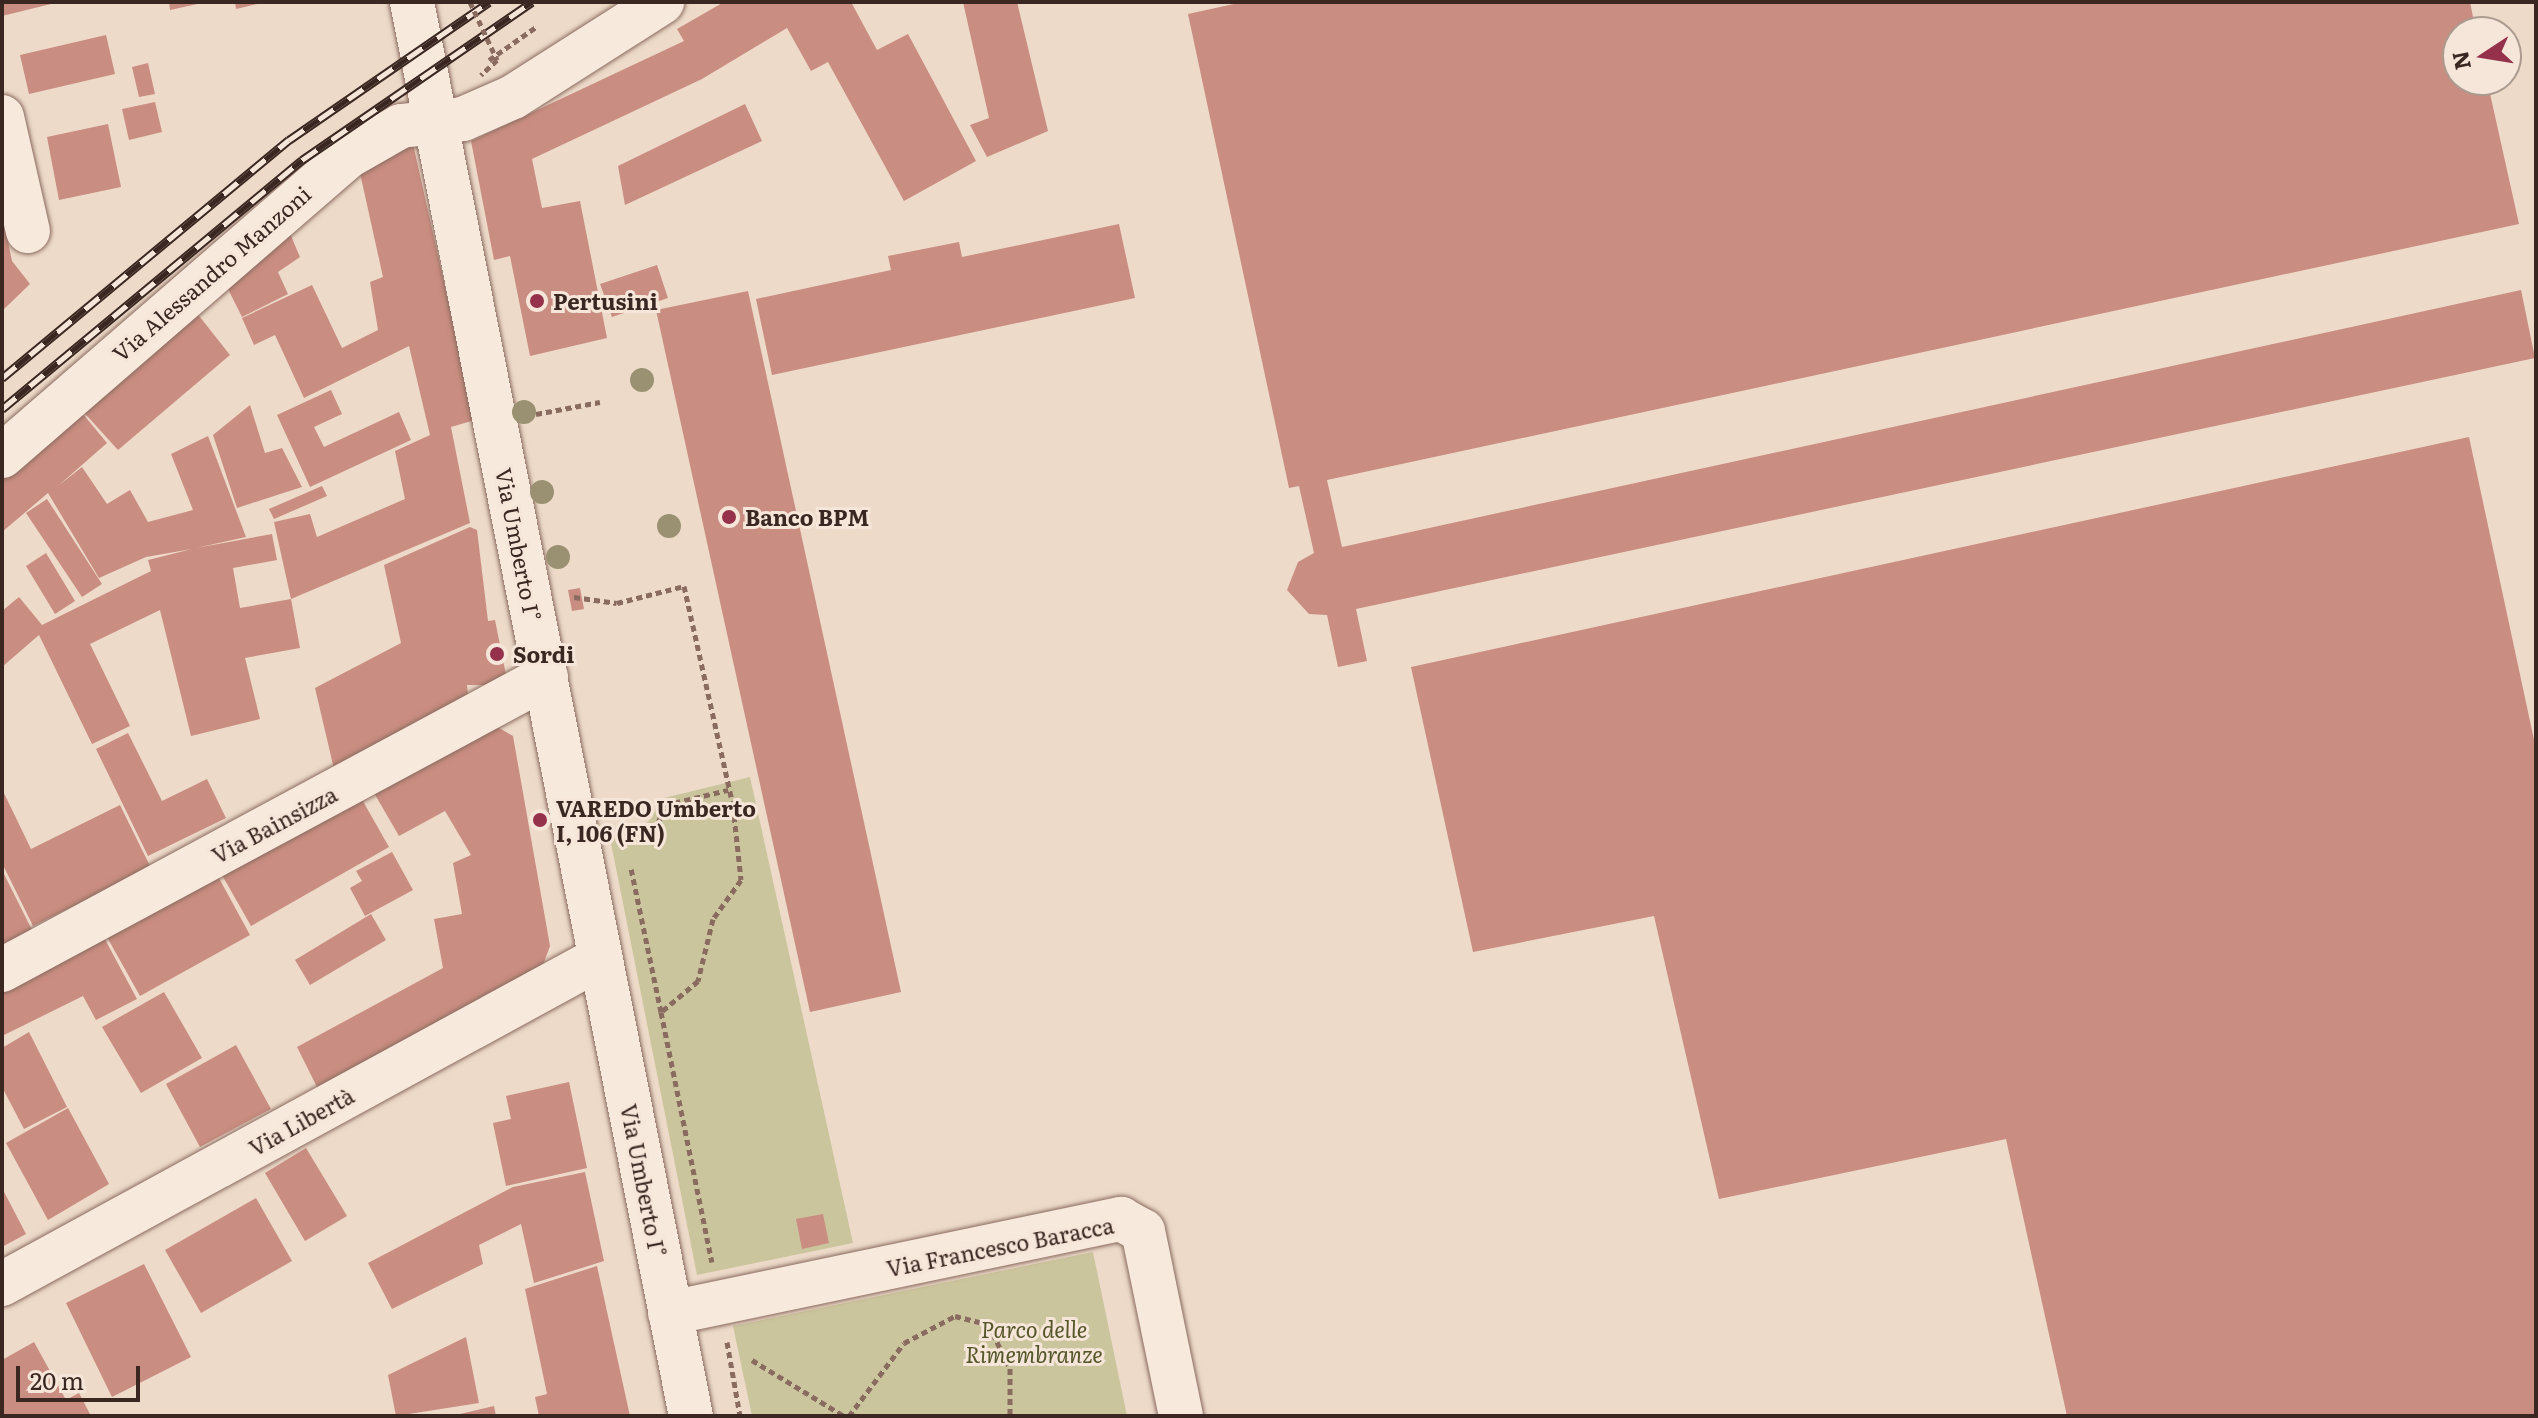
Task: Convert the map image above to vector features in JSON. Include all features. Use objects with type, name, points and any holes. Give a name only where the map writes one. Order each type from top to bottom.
[{"type":"street","name":"Via Umberto I°","points":[[412,2],[438,121],[691,1416]]},
{"type":"street","name":"Via Alessandro Manzoni","points":[[2,456],[347,157],[401,126],[438,121],[513,97],[662,2]]},
{"type":"street","points":[[2,117],[28,231]]},
{"type":"street","name":"Via Bainsizza","points":[[2,970],[546,677]]},
{"type":"street","name":"Via Libertà","points":[[2,1284],[600,958]]},
{"type":"street","name":"Via Francesco Baracca","points":[[670,1313],[1121,1219],[1143,1231],[1181,1416]]},
{"type":"path","points":[[470,2],[497,60],[481,75]]},
{"type":"path","points":[[487,56],[541,24]]},
{"type":"path","points":[[538,426],[535,414],[600,402]]},
{"type":"path","points":[[571,582],[578,612]]},
{"type":"path","points":[[574,597],[617,603],[684,586],[728,790],[741,880],[713,919],[698,981],[661,1012]]},
{"type":"path","points":[[625,843],[658,823],[665,805],[728,790]]},
{"type":"path","points":[[622,828],[720,1303],[740,1416]]},
{"type":"path","points":[[752,1360],[846,1416],[904,1343],[955,1316],[988,1324],[1010,1368],[1010,1416]]},
{"type":"green space","points":[[750,777],[853,1243],[697,1275],[610,838],[634,833],[652,818],[660,799]]},
{"type":"green space","name":"Parco delle Rimembranze","points":[[1093,1252],[1127,1416],[752,1416],[733,1326]]},
{"type":"building","points":[[2,2],[54,2],[55,3],[2,16]]},
{"type":"building","points":[[169,2],[202,2],[202,3],[170,10]]},
{"type":"building","points":[[235,2],[261,2],[261,3],[236,9]]},
{"type":"building","points":[[724,2],[851,2],[877,50],[908,34],[976,161],[904,201],[828,62],[811,71],[787,28],[702,79],[532,159],[542,208],[580,201],[607,338],[530,356],[510,256],[494,260],[471,141],[684,41],[677,29]]},
{"type":"building","points":[[963,2],[1017,2],[1048,131],[987,157],[970,125],[989,118]]},
{"type":"building","points":[[1243,2],[2470,2],[2473,16],[2442,16],[2442,96],[2491,96],[2519,224],[1327,480],[1342,547],[2521,290],[2535,358],[1356,609],[1367,661],[1338,667],[1327,615],[1309,614],[1287,590],[1298,562],[1314,553],[1299,486],[1289,488],[1188,14]]},
{"type":"building","points":[[106,35],[115,74],[29,94],[20,55]]},
{"type":"building","points":[[148,63],[155,94],[139,97],[132,67]]},
{"type":"building","points":[[155,102],[162,132],[129,140],[122,109]]},
{"type":"building","points":[[745,104],[762,141],[625,205],[618,166]]},
{"type":"building","points":[[108,124],[121,187],[59,200],[47,137]]},
{"type":"building","points":[[413,144],[475,420],[451,427],[470,523],[291,599],[274,522],[310,514],[317,537],[405,499],[395,451],[430,435],[409,346],[304,398],[275,335],[254,345],[242,318],[312,285],[342,348],[378,330],[370,282],[383,277],[358,164]]},
{"type":"building","points":[[3,218],[12,261],[30,284],[2,311]]},
{"type":"building","points":[[1119,224],[1135,298],[772,375],[756,299],[891,270],[888,256],[959,242],[962,257]]},
{"type":"building","points":[[288,229],[300,257],[278,272],[288,294],[242,317],[221,275]]},
{"type":"building","points":[[657,265],[668,298],[612,317],[600,284]]},
{"type":"building","points":[[748,291],[901,992],[810,1012],[656,310]]},
{"type":"building","points":[[192,307],[230,355],[118,450],[79,407]]},
{"type":"building","points":[[331,390],[342,414],[314,427],[324,447],[399,412],[411,440],[310,487],[277,415]]},
{"type":"building","points":[[250,405],[265,453],[282,448],[302,487],[237,508],[213,435]]},
{"type":"building","points":[[78,408],[107,443],[58,486],[82,467],[107,504],[130,490],[148,522],[193,510],[171,454],[208,436],[246,537],[196,548],[272,534],[277,560],[233,568],[240,608],[291,599],[300,648],[245,658],[260,719],[191,736],[160,610],[90,644],[130,726],[92,744],[39,635],[2,667],[2,611],[19,597],[42,625],[151,571],[148,560],[192,549],[146,557],[99,578],[48,493],[2,532],[2,472]]},
{"type":"building","points":[[2469,437],[2536,749],[2536,1416],[2067,1416],[2006,1139],[1719,1199],[1654,916],[1473,952],[1411,667]]},
{"type":"building","points":[[322,486],[327,496],[274,519],[269,509]]},
{"type":"building","points":[[47,499],[102,584],[82,597],[26,513]]},
{"type":"building","points":[[470,527],[477,530],[488,621],[495,620],[508,685],[467,685],[468,696],[334,769],[315,688],[401,643],[384,565]]},
{"type":"building","points":[[46,553],[75,601],[55,614],[26,566]]},
{"type":"building","points":[[580,588],[584,609],[572,611],[568,590]]},
{"type":"building","points":[[492,724],[513,736],[550,946],[543,965],[317,1087],[297,1047],[443,968],[434,919],[462,914],[453,863],[471,855],[445,811],[399,836],[370,786]]},
{"type":"building","points":[[128,733],[162,801],[207,779],[226,818],[148,856],[96,749]]},
{"type":"building","points":[[2,789],[31,849],[120,805],[151,868],[33,926],[2,863]]},
{"type":"building","points":[[356,789],[389,847],[251,926],[218,868]]},
{"type":"building","points":[[392,852],[413,890],[365,916],[350,888],[362,881],[356,871]]},
{"type":"building","points":[[214,869],[250,935],[140,996],[103,930]]},
{"type":"building","points":[[2,870],[32,930],[2,944]]},
{"type":"building","points":[[371,914],[386,940],[310,985],[295,960]]},
{"type":"building","points":[[100,930],[137,999],[96,1020],[83,996],[2,1036],[2,982]]},
{"type":"building","points":[[164,992],[202,1058],[141,1093],[102,1027]]},
{"type":"building","points":[[29,1032],[67,1107],[24,1129],[2,1087],[2,1048]]},
{"type":"building","points":[[236,1045],[271,1109],[200,1147],[166,1084]]},
{"type":"building","points":[[569,1082],[587,1168],[506,1186],[493,1123],[511,1119],[506,1096]]},
{"type":"building","points":[[68,1108],[109,1184],[48,1220],[6,1143]]},
{"type":"building","points":[[306,1148],[347,1216],[305,1241],[265,1173]]},
{"type":"building","points":[[585,1172],[604,1261],[534,1283],[521,1224],[479,1245],[483,1264],[392,1309],[368,1263],[513,1187]]},
{"type":"building","points":[[2,1188],[26,1234],[2,1247]]},
{"type":"building","points":[[256,1198],[292,1261],[201,1313],[165,1250]]},
{"type":"building","points":[[823,1214],[829,1243],[802,1249],[796,1219]]},
{"type":"building","points":[[144,1264],[191,1357],[112,1397],[66,1303]]},
{"type":"building","points":[[597,1266],[630,1416],[539,1416],[535,1397],[547,1394],[525,1289]]},
{"type":"building","points":[[466,1337],[479,1403],[396,1416],[388,1375]]},
{"type":"building","points":[[34,1342],[66,1400],[79,1393],[91,1416],[2,1416],[2,1360]]},
{"type":"building","points":[[494,1406],[496,1416],[456,1416],[456,1415]]},
{"type":"railway","points":[[2,378],[289,140],[489,2]]},
{"type":"railway","points":[[2,409],[302,160],[532,2]]},
{"type":"place","name":"Pertusini","points":[[537,301]]},
{"type":"place","name":"Banco BPM","points":[[729,517]]},
{"type":"place","name":"Sordi","points":[[497,654]]},
{"type":"place","name":"VAREDO Umberto I, 106 (FN)","points":[[540,820]]}]
